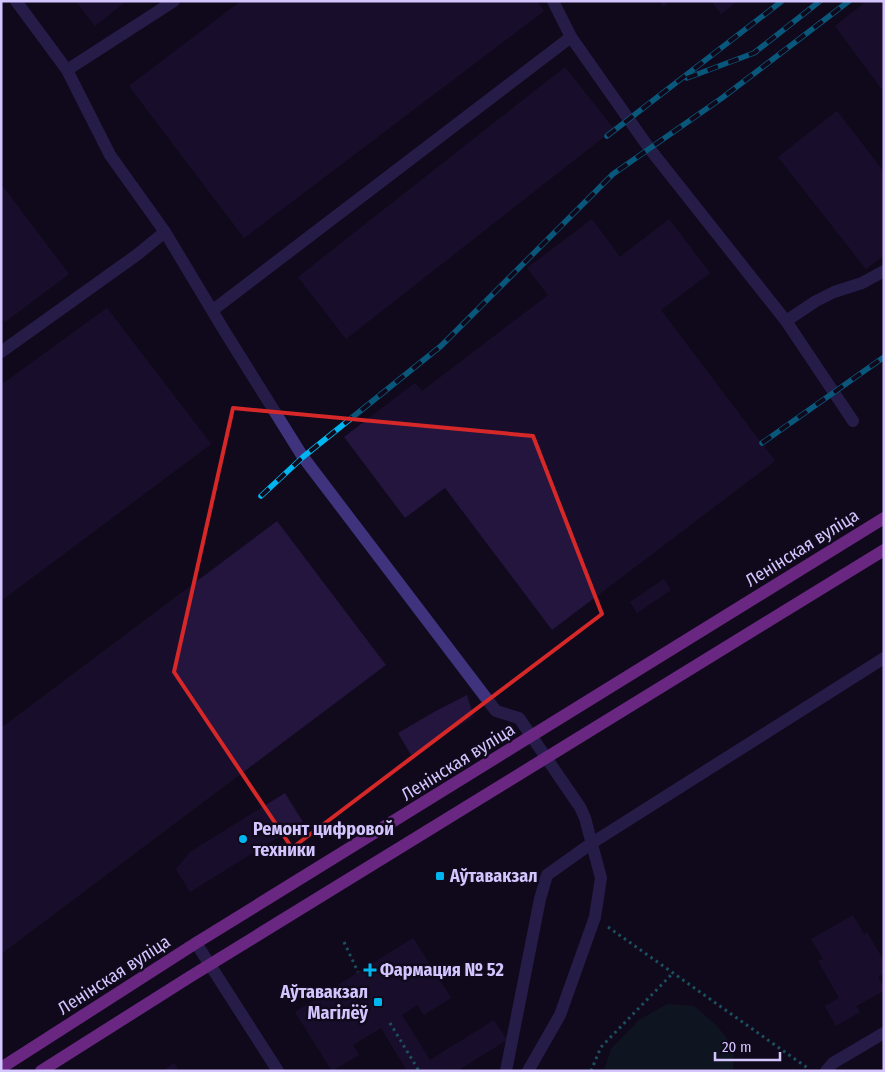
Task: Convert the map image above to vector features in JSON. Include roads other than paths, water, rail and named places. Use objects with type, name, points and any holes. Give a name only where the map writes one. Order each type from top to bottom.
[{"type":"main road","name":"Ленінская вуліца","points":[[1,1068],[196,943],[884,518]]},
{"type":"main road","points":[[41,1071],[884,550]]},
{"type":"street","points":[[16,1],[67,70],[110,155],[165,232],[225,332],[309,465],[496,712],[519,718],[580,807],[585,818],[601,878],[595,917],[560,1015],[528,1071]]},
{"type":"street","points":[[67,70],[174,1]]},
{"type":"street","points":[[553,1],[571,37],[650,148],[786,321],[853,421]]},
{"type":"street","points":[[213,310],[571,37]]},
{"type":"street","points":[[1,352],[138,254],[165,232]]},
{"type":"street","points":[[786,321],[816,301],[834,292],[862,283],[884,270]]},
{"type":"street","points":[[506,1071],[540,899],[547,874],[592,842],[884,658]]},
{"type":"street","points":[[196,943],[278,1071]]},
{"type":"street","points":[[826,1071],[833,1063],[884,1033]]},
{"type":"railway","points":[[607,136],[782,1]]},
{"type":"railway","points":[[687,78],[754,53],[820,1]]},
{"type":"railway","points":[[261,496],[303,457],[441,346],[613,174],[722,98],[849,1]]},
{"type":"railway","points":[[762,443],[884,357]]},
{"type":"place","name":"Ремонт цифровой техники","points":[[243,839]]},
{"type":"place","name":"Аўтавакзал","points":[[440,876]]},
{"type":"place","name":"Фармация № 52","points":[[370,970]]},
{"type":"place","name":"Аўтавакзал Магілёў","points":[[378,1002]]}]
